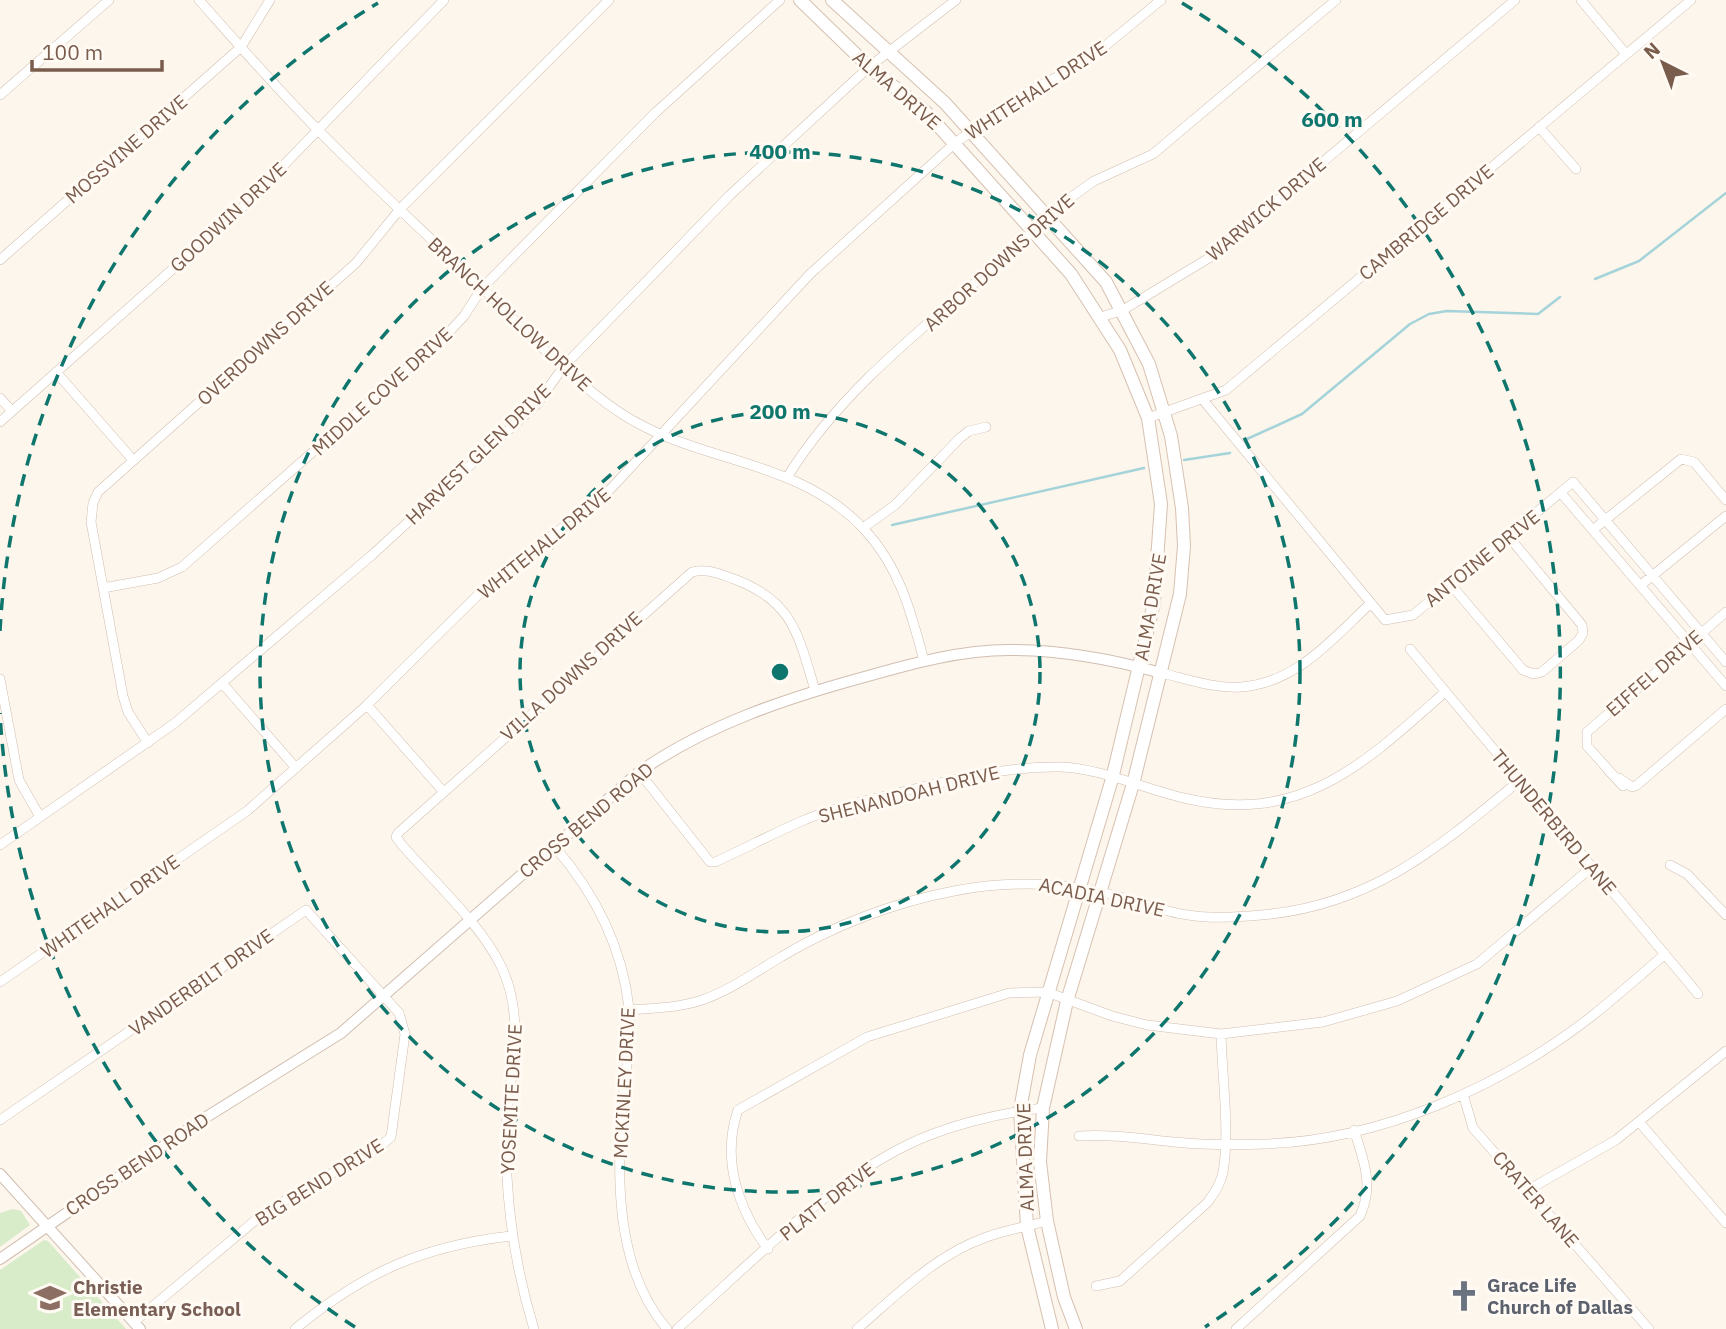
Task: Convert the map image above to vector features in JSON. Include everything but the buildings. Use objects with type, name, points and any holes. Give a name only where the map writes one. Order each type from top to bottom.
[{"type":"main road","name":"ALMA DRIVE","points":[[800,0],[869,67],[925,111],[1071,274],[1120,350],[1148,418],[1161,504],[1161,539],[1154,603],[1112,779],[1030,1055],[1020,1110],[1027,1226],[1052,1329]]},
{"type":"main road","name":"ALMA DRIVE","points":[[832,0],[887,53],[945,103],[1092,264],[1123,310],[1149,364],[1165,414],[1180,490],[1184,546],[1180,594],[1133,784],[1067,1001],[1043,1108],[1040,1161],[1047,1222],[1072,1328]]},
{"type":"street","points":[[0,95],[109,0]]},
{"type":"street","name":"BRANCH HOLLOW DRIVE","points":[[200,0],[317,130],[589,390],[658,434],[788,476],[813,488],[863,528],[884,553],[898,578],[909,602],[924,660]]},
{"type":"street","name":"MOSSVINE DRIVE","points":[[0,260],[241,47],[270,0]]},
{"type":"street","name":"GOODWIN DRIVE","points":[[0,422],[245,205],[444,0]]},
{"type":"street","name":"OVERDOWNS DRIVE","points":[[148,743],[128,712],[123,696],[91,522],[93,503],[98,492],[356,263],[400,209],[609,0]]},
{"type":"street","name":"MIDDLE COVE DRIVE","points":[[103,588],[158,578],[182,567],[450,332],[482,288],[655,113],[780,0]]},
{"type":"street","name":"HARVEST GLEN DRIVE","points":[[0,845],[148,743],[372,555],[526,414],[553,385],[564,366],[730,195],[869,67],[956,0]]},
{"type":"street","name":"WHITEHALL DRIVE","points":[[0,982],[226,827],[296,768],[367,705],[487,586],[605,495],[658,434],[810,274],[956,143],[1030,90],[1082,65],[1161,0]]},
{"type":"street","name":"ARBOR DOWNS DRIVE","points":[[788,476],[811,439],[860,388],[1032,230],[1094,181],[1153,154],[1336,0]]},
{"type":"street","name":"WARWICK DRIVE","points":[[1101,317],[1123,310],[1209,258],[1515,0]]},
{"type":"street","points":[[1581,0],[1626,54]]},
{"type":"street","name":"CAMBRIDGE DRIVE","points":[[1148,418],[1226,390],[1690,0]]},
{"type":"street","points":[[1539,127],[1576,169]]},
{"type":"street","points":[[56,372],[133,460]]},
{"type":"street","points":[[0,398],[12,411]]},
{"type":"street","points":[[1203,400],[1371,603]]},
{"type":"street","points":[[863,528],[895,505],[960,438],[976,428],[986,427]]},
{"type":"street","points":[[1594,529],[1676,461],[1689,459],[1726,500]]},
{"type":"street","name":"ANTOINE DRIVE","points":[[1371,603],[1385,620],[1413,615],[1452,586],[1573,482],[1590,501]]},
{"type":"street","points":[[1562,492],[1726,686]]},
{"type":"street","points":[[1578,511],[1590,501],[1726,662]]},
{"type":"street","points":[[1641,585],[1726,516]]},
{"type":"street","points":[[1452,586],[1528,674],[1542,672],[1579,640],[1582,625],[1509,537]]},
{"type":"street","points":[[1620,560],[1632,550]]},
{"type":"street","name":"VILLA DOWNS DRIVE","points":[[468,921],[396,837],[442,790],[673,586],[701,569],[755,587],[778,603],[798,634],[815,690]]},
{"type":"street","name":"CROSS BEND ROAD","points":[[0,1259],[236,1097],[315,1051],[384,996],[639,772],[663,755],[726,723],[815,690],[924,660],[1007,650],[1094,656],[1221,687],[1241,687],[1278,679],[1309,661],[1371,603]]},
{"type":"street","points":[[1671,621],[1683,611]]},
{"type":"street","name":"EIFFEL DRIVE","points":[[1726,612],[1590,728],[1585,736],[1587,746],[1608,770],[1632,787],[1726,709]]},
{"type":"street","name":"THUNDERBIRD LANE","points":[[1410,649],[1698,994]]},
{"type":"street","points":[[0,680],[19,780],[40,817]]},
{"type":"street","points":[[222,683],[296,768]]},
{"type":"street","name":"SHENANDOAH DRIVE","points":[[639,772],[710,862],[715,862],[804,820],[969,775],[1002,770],[1063,767],[1214,803],[1269,801],[1296,795],[1344,776],[1371,758],[1445,692]]},
{"type":"street","points":[[367,705],[442,790]]},
{"type":"street","name":"ACADIA DRIVE","points":[[629,1010],[703,1000],[752,976],[821,936],[873,914],[951,891],[1031,882],[1079,888],[1187,915],[1217,918],[1288,913],[1323,905],[1357,894],[1415,863],[1519,781]]},
{"type":"street","name":"MCKINLEY DRIVE","points":[[554,846],[591,893],[606,922],[625,978],[629,1010],[629,1056],[619,1138],[624,1218],[644,1297],[667,1329]]},
{"type":"street","points":[[1670,865],[1687,874],[1726,915]]},
{"type":"street","points":[[768,1249],[747,1222],[731,1162],[734,1123],[738,1110],[867,1037],[1009,993],[1047,992],[1067,1001],[1147,1025],[1221,1034],[1323,1022],[1397,1001],[1439,984],[1477,964],[1509,940],[1592,867]]},
{"type":"street","name":"VANDERBILT DRIVE","points":[[0,1120],[306,910],[384,996]]},
{"type":"street","name":"YOSEMITE DRIVE","points":[[468,921],[489,945],[502,968],[515,1014],[516,1035],[506,1128],[511,1236],[534,1329]]},
{"type":"street","points":[[1079,1136],[1224,1144],[1298,1141],[1397,1119],[1463,1094],[1543,1051],[1591,1017],[1665,954]]},
{"type":"street","name":"BIG BEND DRIVE","points":[[137,1326],[258,1218],[309,1185],[372,1153],[391,1137],[405,1034],[399,1013],[384,996]]},
{"type":"street","points":[[1096,1286],[1119,1281],[1208,1202],[1223,1173],[1221,1034]]},
{"type":"street","points":[[1528,1190],[1592,1155],[1640,1123],[1726,1051]]},
{"type":"street","name":"CRATER LANE","points":[[1463,1094],[1473,1128],[1649,1329]]},
{"type":"street","name":"PLATT DRIVE","points":[[677,1329],[846,1182],[880,1160],[938,1132],[1020,1110],[1043,1108]]},
{"type":"street","points":[[1640,1123],[1726,1223]]},
{"type":"street","points":[[1236,1329],[1360,1216],[1369,1190],[1368,1174],[1354,1130]]},
{"type":"street","points":[[0,1174],[137,1326]]},
{"type":"street","points":[[857,1329],[943,1258],[985,1237],[1047,1222]]},
{"type":"street","points":[[295,1329],[366,1280],[411,1258],[463,1241],[511,1236]]},
{"type":"green space","points":[[13,1209],[21,1211],[30,1225],[0,1247],[0,1213]]},
{"type":"green space","name":"Christie Elementary School","points":[[44,1240],[48,1241],[126,1329],[0,1329],[0,1270]]},
{"type":"waterway","points":[[1595,279],[1639,261],[1726,193]]},
{"type":"waterway","points":[[1247,439],[1302,414],[1410,324],[1429,314],[1447,311],[1538,314],[1560,297]]},
{"type":"waterway","points":[[1184,460],[1230,453]]},
{"type":"waterway","points":[[892,525],[1144,468]]},
{"type":"place","name":"Grace Life Church of Dallas","points":[[1464,1296]]},
{"type":"place","name":"Christie Elementary School","points":[[50,1298]]}]
